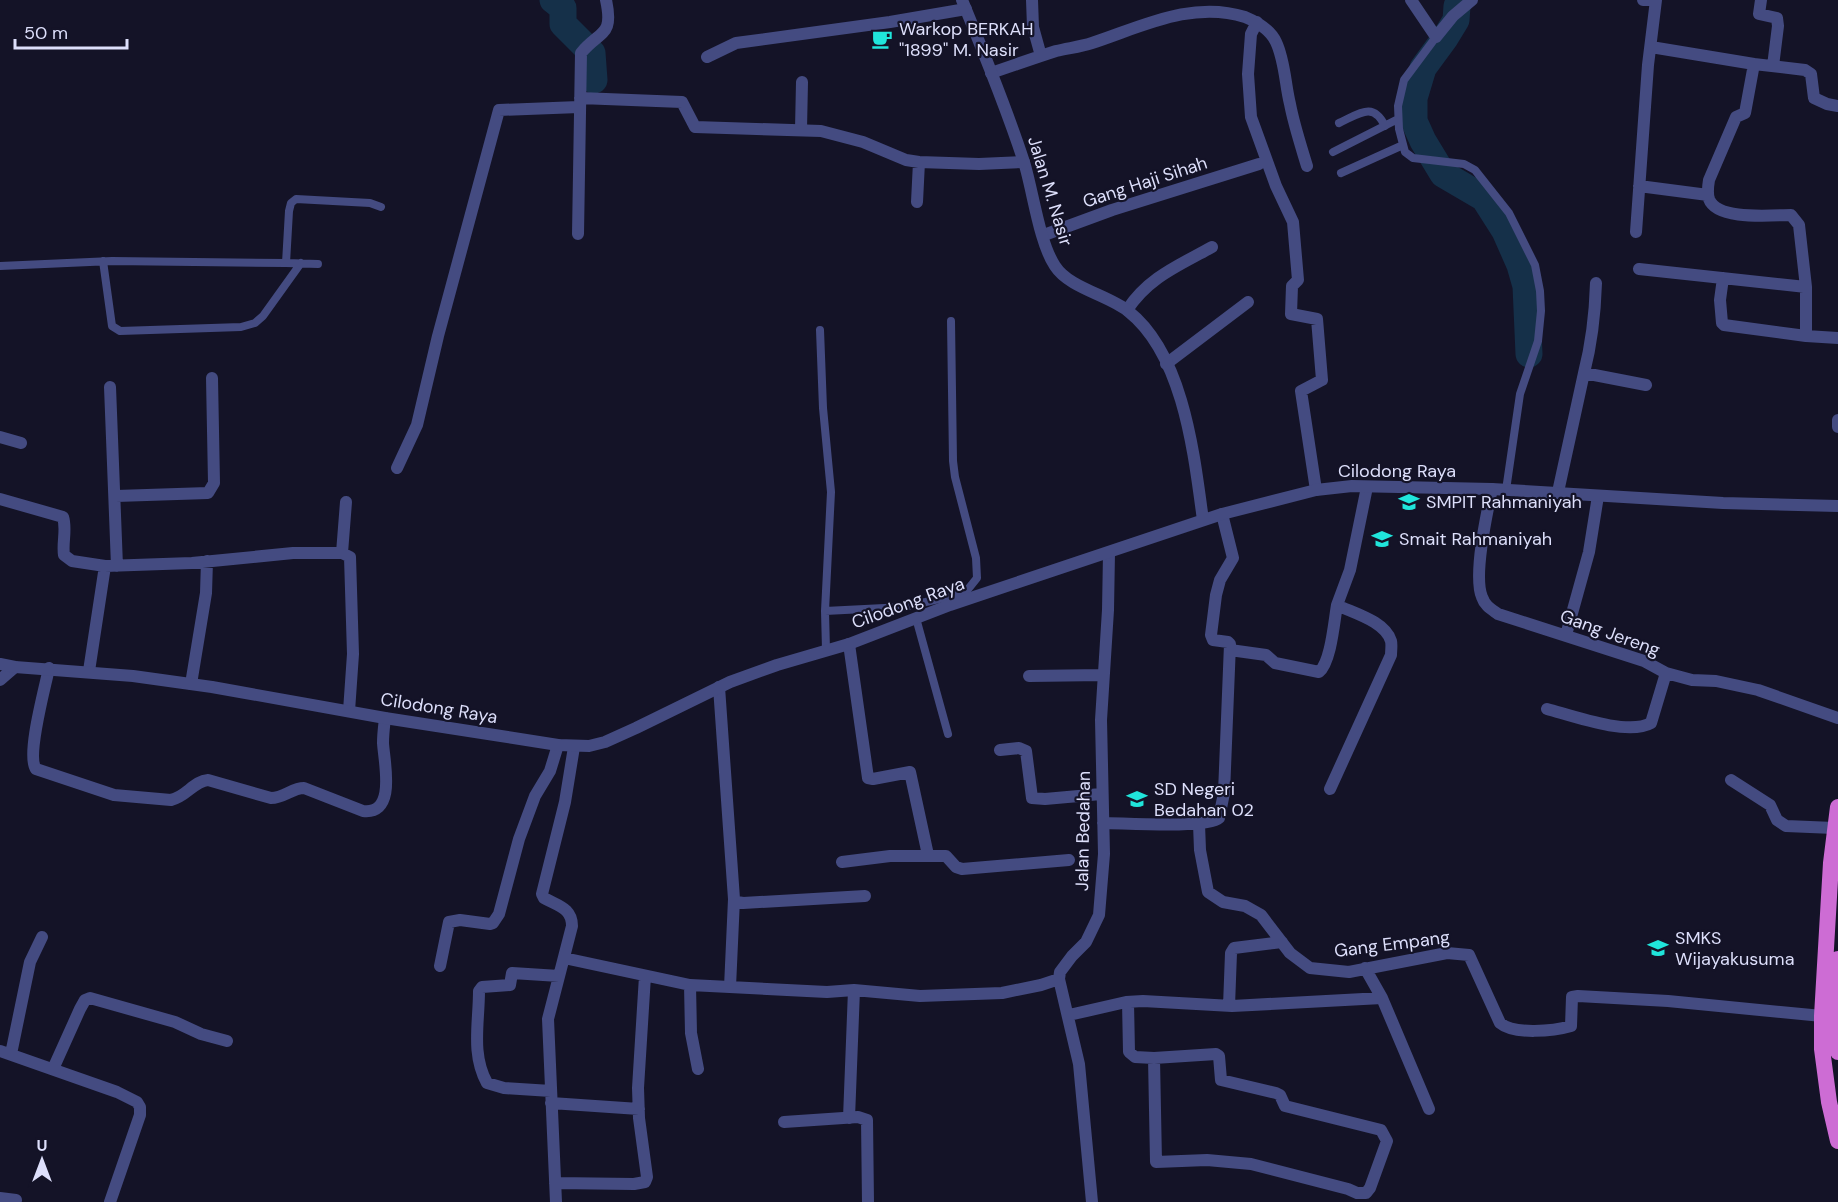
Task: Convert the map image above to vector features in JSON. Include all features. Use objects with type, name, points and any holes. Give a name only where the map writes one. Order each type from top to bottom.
[{"type":"highway","points":[[1838,807],[1834,828],[1822,1016],[1822,1049],[1829,1102],[1838,1140]]},
{"type":"highway","points":[[1838,959],[1838,1052]]},
{"type":"street","points":[[578,234],[580,53],[590,41],[606,30],[610,19],[606,0]]},
{"type":"street","points":[[1032,0],[1033,27],[1041,56]]},
{"type":"street","points":[[1411,0],[1436,37],[1468,2]]},
{"type":"street","points":[[1635,232],[1656,0],[1643,0]]},
{"type":"street","points":[[1761,0],[1759,14],[1777,18],[1773,66]]},
{"type":"street","points":[[707,57],[736,43],[890,22],[964,4]]},
{"type":"street","name":"Jalan M. Nasir","points":[[964,4],[1024,162],[1055,267],[1069,280],[1127,310],[1144,326],[1157,344],[1184,409],[1193,446],[1203,520]]},
{"type":"street","points":[[991,73],[1041,56],[1111,37],[1136,25],[1164,16],[1195,9],[1218,9],[1231,6],[1257,22],[1269,32],[1276,42],[1306,166]]},
{"type":"street","points":[[1257,22],[1251,34],[1248,74],[1251,117],[1275,186],[1293,222],[1298,280],[1292,286],[1291,314],[1317,319],[1322,380],[1301,392],[1316,490]]},
{"type":"street","points":[[1651,47],[1805,70],[1811,75],[1814,98],[1832,105]]},
{"type":"street","points":[[1754,64],[1745,113],[1737,117],[1709,180],[1708,195],[1713,206],[1736,215],[1791,215],[1794,217],[1798,225],[1806,286],[1806,336]]},
{"type":"street","points":[[801,129],[802,82]]},
{"type":"street","points":[[397,468],[417,425],[438,336],[499,110],[579,102],[682,102],[695,127],[801,129],[838,134],[906,160],[919,162],[979,164],[1024,162]]},
{"type":"street","points":[[917,202],[919,162]]},
{"type":"street","name":"Gang Haji Sihah","points":[[1044,235],[1112,210],[1259,164]]},
{"type":"street","points":[[1639,186],[1708,195]]},
{"type":"street","points":[[1127,310],[1137,295],[1154,280],[1212,247]]},
{"type":"street","points":[[1639,269],[1806,286]]},
{"type":"street","points":[[1723,278],[1720,300],[1722,323],[1806,336],[1838,338]]},
{"type":"street","points":[[1558,492],[1593,337],[1596,283]]},
{"type":"street","points":[[1166,364],[1248,302]]},
{"type":"street","points":[[1584,373],[1646,385]]},
{"type":"street","points":[[116,496],[208,493],[214,483],[212,378]]},
{"type":"street","points":[[89,671],[111,566],[116,496],[110,387]]},
{"type":"street","points":[[1838,420],[1838,427]]},
{"type":"street","points":[[0,437],[21,443]]},
{"type":"street","name":"Cilodong Raya","points":[[0,664],[15,667],[89,671],[191,684],[385,718],[574,747],[605,742],[718,687],[777,665],[849,644],[916,618],[1203,520],[1316,490],[1352,486],[1492,489],[1723,503],[1838,506]]},
{"type":"street","points":[[1230,650],[1266,655],[1275,663],[1319,672],[1322,670],[1327,658],[1337,605],[1350,570],[1367,487]]},
{"type":"street","name":"Gang Jereng","points":[[1492,489],[1483,528],[1481,595],[1487,607],[1498,614],[1644,661],[1666,673],[1692,680],[1716,681],[1758,690],[1838,718]]},
{"type":"street","points":[[1566,635],[1589,552],[1598,496]]},
{"type":"street","points":[[0,499],[63,517],[65,522],[64,555],[72,561],[111,566],[207,561],[293,553],[342,553],[350,557],[353,654],[349,711]]},
{"type":"street","points":[[342,553],[346,502]]},
{"type":"street","points":[[1103,823],[1199,824],[1217,821],[1220,818],[1224,793],[1230,650],[1228,642],[1215,641],[1211,635],[1220,580],[1233,558],[1222,514]]},
{"type":"street","name":"Jalan Bedahan","points":[[1059,979],[1060,972],[1086,942],[1099,915],[1104,854],[1101,794],[1108,553]]},
{"type":"street","points":[[191,684],[206,593],[207,561]]},
{"type":"street","points":[[1330,789],[1391,655],[1392,642],[1387,633],[1378,626],[1337,605]]},
{"type":"street","points":[[849,644],[868,778],[910,772],[928,855]]},
{"type":"street","points":[[0,680],[15,667]]},
{"type":"street","points":[[49,668],[33,745],[33,765],[36,770],[114,795],[171,800],[180,798],[202,780],[208,780],[271,798],[280,798],[293,790],[304,788],[371,812],[378,808],[386,792],[387,777],[383,743],[385,718]]},
{"type":"street","points":[[1547,710],[1619,727],[1636,729],[1643,727],[1651,723],[1666,673]]},
{"type":"street","points":[[1029,676],[1103,675]]},
{"type":"street","points":[[718,687],[734,899],[730,987]]},
{"type":"street","points":[[440,966],[449,922],[460,920],[490,924],[499,914],[519,839],[535,796],[550,771],[553,744]]},
{"type":"street","points":[[556,1202],[548,1019],[572,926],[571,913],[544,898],[542,894],[565,802],[574,747]]},
{"type":"street","points":[[1000,750],[1019,748],[1026,751],[1032,798],[1101,794]]},
{"type":"street","points":[[1731,780],[1770,805],[1778,820],[1786,825],[1834,828]]},
{"type":"street","name":"Gang Empang","points":[[1199,824],[1200,850],[1208,892],[1223,902],[1245,906],[1261,915],[1290,953],[1310,968],[1349,972],[1448,953],[1468,956],[1500,1023],[1513,1029],[1541,1031],[1570,1026],[1572,997],[1578,996],[1668,1001],[1822,1016]]},
{"type":"street","points":[[842,862],[890,856],[946,856],[956,867],[962,869],[1069,860]]},
{"type":"street","points":[[734,899],[743,903],[865,896]]},
{"type":"street","points":[[42,937],[30,962],[5,1053],[117,1092],[137,1102],[140,1115],[110,1202]]},
{"type":"street","points":[[1229,1006],[1231,953],[1234,948],[1282,942]]},
{"type":"street","points":[[564,958],[690,986],[827,992],[854,990],[920,996],[1013,991],[1041,986],[1059,979],[1079,1064],[1092,1202]]},
{"type":"street","points":[[1365,968],[1382,998],[1429,1108]]},
{"type":"street","points":[[559,976],[512,973],[510,986],[482,987],[479,991],[476,1050],[480,1071],[487,1083],[551,1097],[639,1109]]},
{"type":"street","points":[[555,1183],[634,1184],[645,1182],[638,1088],[645,976]]},
{"type":"street","points":[[690,986],[691,1033],[698,1069]]},
{"type":"street","points":[[849,1118],[854,990]]},
{"type":"street","points":[[53,1069],[80,1009],[85,1000],[90,998],[175,1022],[201,1034],[227,1041]]},
{"type":"street","points":[[1069,1015],[1128,1002],[1153,1001],[1229,1006],[1382,998]]},
{"type":"street","points":[[1128,1002],[1129,1052],[1135,1057],[1216,1054],[1219,1056],[1221,1080],[1276,1093],[1280,1095],[1285,1106],[1382,1130],[1387,1141],[1370,1188],[1366,1193],[1357,1193],[1251,1164],[1207,1160],[1156,1162],[1154,1058]]},
{"type":"street","points":[[784,1122],[861,1117],[867,1120],[868,1202]]},
{"type":"street","points":[[0,1198],[16,1200]]},
{"type":"lane","points":[[1436,37],[1404,80],[1398,106],[1398,119],[1405,152],[1413,158],[1464,164],[1475,170],[1509,213],[1534,265],[1540,291],[1542,311],[1538,341],[1520,394],[1506,490]]},
{"type":"lane","points":[[1339,123],[1364,112],[1374,111],[1379,114],[1385,126]]},
{"type":"lane","points":[[1333,152],[1398,119]]},
{"type":"lane","points":[[1341,173],[1403,145]]},
{"type":"lane","points":[[286,263],[289,211],[291,203],[297,199],[370,203],[381,207]]},
{"type":"lane","points":[[103,261],[112,326],[120,331],[241,327],[255,323],[264,316],[301,264]]},
{"type":"lane","points":[[0,266],[103,261],[318,264]]},
{"type":"lane","points":[[825,611],[904,606],[965,593],[977,578],[976,558],[953,461],[951,321]]},
{"type":"lane","points":[[820,330],[823,408],[831,492],[825,611],[826,650]]},
{"type":"lane","points":[[916,618],[948,734]]},
{"type":"waterway","points":[[553,0],[563,8],[563,24],[592,53],[594,80]]},
{"type":"waterway","points":[[1460,0],[1456,20],[1423,68],[1414,98],[1414,121],[1443,174],[1484,198],[1505,231],[1520,265],[1526,286],[1529,354]]},
{"type":"place","name":"Warkop BERKAH \"1899\" M. Nasir","points":[[882,39]]},
{"type":"place","name":"SMPIT Rahmaniyah","points":[[1409,502]]},
{"type":"place","name":"Smait Rahmaniyah","points":[[1382,539]]},
{"type":"place","name":"SD Negeri Bedahan 02","points":[[1137,799]]},
{"type":"place","name":"SMKS Wijayakusuma","points":[[1658,948]]}]
